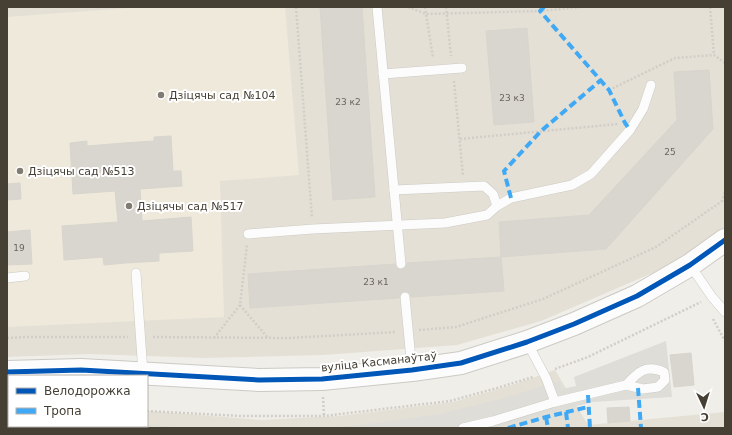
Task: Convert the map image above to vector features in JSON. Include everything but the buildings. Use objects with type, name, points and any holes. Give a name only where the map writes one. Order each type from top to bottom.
[{"type":"street","name":"вуліца Касманаўтаў","points":[[7,372],[81,370],[267,380],[322,379],[412,370],[461,363],[527,342],[574,324],[637,296],[690,265],[725,240]]},
{"type":"lane","points":[[377,7],[401,264]]},
{"type":"lane","points":[[383,74],[457,68]]},
{"type":"lane","points":[[248,234],[313,229],[445,223],[487,215],[497,206],[511,198],[572,185],[591,174],[630,130],[643,109],[651,85]]},
{"type":"lane","points":[[394,190],[484,186],[493,194],[497,206]]},
{"type":"lane","points":[[690,265],[712,297],[725,312]]},
{"type":"lane","points":[[136,273],[143,373]]},
{"type":"lane","points":[[7,278],[25,276]]},
{"type":"lane","points":[[405,297],[412,370]]},
{"type":"lane","points":[[527,342],[546,378],[556,402]]},
{"type":"lane","points":[[463,428],[493,421],[556,402],[626,385]]},
{"type":"path","points":[[296,7],[313,229]]},
{"type":"path","points":[[408,7],[426,14],[447,12],[540,11],[582,7]]},
{"type":"path","points":[[425,7],[434,70]]},
{"type":"path","points":[[446,7],[457,68],[460,139],[464,186]]},
{"type":"path","points":[[710,7],[714,55]]},
{"type":"path","points":[[609,90],[675,58],[714,55],[725,63]]},
{"type":"path","points":[[460,139],[625,123]]},
{"type":"path","points":[[722,202],[725,191]]},
{"type":"path","points":[[7,338],[268,338],[456,327],[543,298],[656,247],[725,199]]},
{"type":"path","points":[[214,338],[240,305],[248,234]]},
{"type":"path","points":[[240,305],[268,338]]},
{"type":"path","points":[[148,411],[240,416],[324,416],[344,414]]},
{"type":"shaded area","points":[[7,7],[725,7],[725,227],[685,259],[541,321],[457,345],[324,355],[205,358],[89,354],[7,357]]},
{"type":"shaded area","name":"Дзіцячы сад №104","points":[[141,7],[285,7],[299,175],[220,181],[224,317],[7,327],[7,17]]},
{"type":"shaded area","points":[[666,341],[672,397],[593,402],[495,428],[327,428],[377,423],[439,414],[500,399],[560,381],[562,389],[576,386],[574,377]]},
{"type":"shaded area","points":[[555,370],[588,425],[725,412],[725,428],[7,428],[7,410],[8,427],[148,427],[148,411],[261,420],[339,416],[453,402],[512,385]]},
{"type":"shaded area","points":[[8,424],[8,427],[148,427],[148,425],[197,428],[7,428]]},
{"type":"marked path","points":[[544,7],[540,11],[609,90],[630,130]]},
{"type":"marked path","points":[[511,198],[504,171],[541,131],[601,80]]},
{"type":"marked path","points":[[638,388],[641,428]]},
{"type":"marked path","points":[[588,395],[590,428]]},
{"type":"marked path","points":[[508,428],[588,407]]},
{"type":"marked path","points":[[566,412],[568,428]]},
{"type":"marked path","points":[[546,417],[548,428]]},
{"type":"cycle path","points":[[7,372],[81,370],[259,380],[322,379],[412,370],[461,363],[527,342],[574,324],[637,296],[690,265],[725,240]]},
{"type":"place","name":"Дзіцячы сад №104","points":[[161,95]]},
{"type":"place","name":"Дзіцячы сад №513","points":[[20,171]]},
{"type":"place","name":"Дзіцячы сад №517","points":[[129,206]]}]
